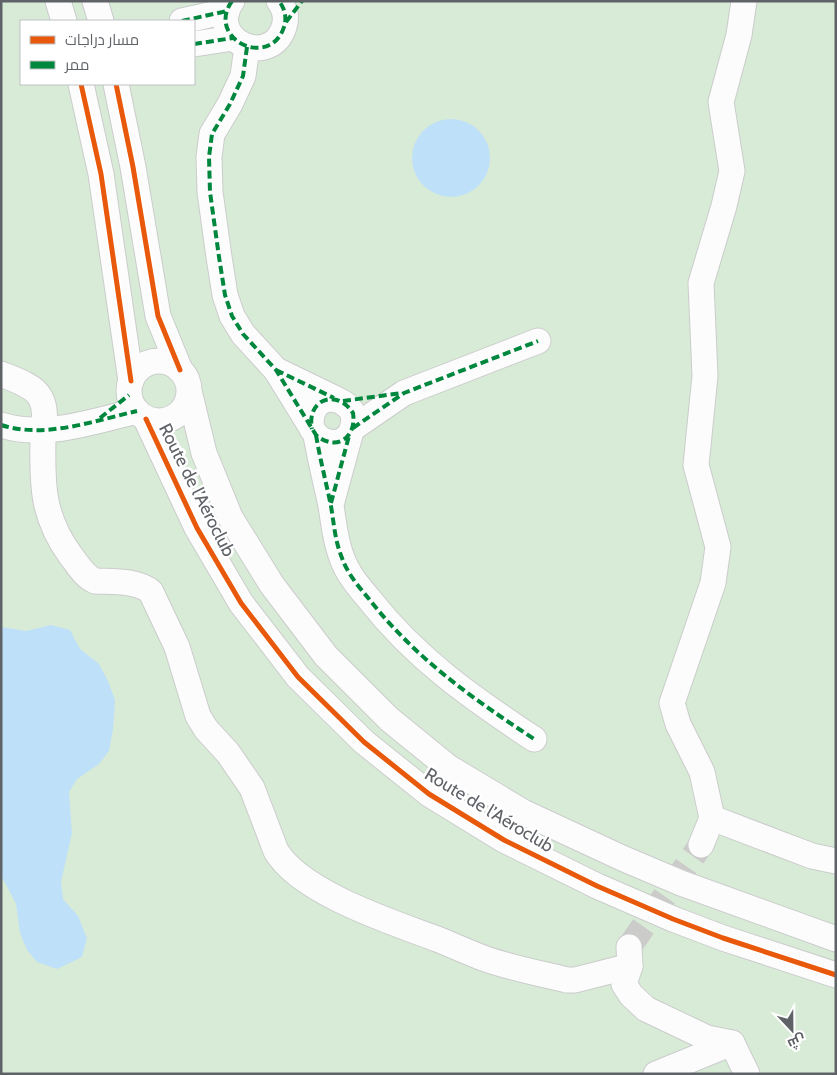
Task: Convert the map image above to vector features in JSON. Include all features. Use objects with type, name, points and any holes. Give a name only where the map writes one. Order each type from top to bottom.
[{"type":"street","points":[[58,1],[64,20]]},
{"type":"street","points":[[95,1],[100,20]]},
{"type":"street","points":[[195,44],[240,43],[256,48],[272,44],[279,38],[282,12],[302,1]]},
{"type":"street","points":[[701,845],[712,818],[702,772],[678,724],[672,703],[713,583],[718,547],[696,465],[706,376],[701,283],[732,172],[721,102],[739,35],[744,1]]},
{"type":"street","points":[[185,20],[230,6]]},
{"type":"street","points":[[230,6],[226,20],[228,30],[240,43],[243,76],[230,104],[212,134],[209,157],[210,192],[225,295],[232,316],[242,334],[276,370],[314,432],[322,440],[329,443],[344,440],[351,431],[404,393],[538,341]]},
{"type":"street","name":"Route de l’Aéroclub","points":[[81,85],[101,174],[136,402],[197,528],[241,603],[298,677],[364,742],[430,794],[504,840],[597,886],[673,919],[723,938],[836,975]]},
{"type":"street","points":[[116,85],[141,212],[158,316],[180,370]]},
{"type":"street","points":[[162,361],[172,364],[180,370],[186,377],[189,386],[190,395],[187,404],[182,412],[174,418],[165,421],[155,421],[136,402],[136,373],[143,366],[152,362],[162,361]]},
{"type":"street","points":[[276,370],[340,400],[353,413],[351,431],[341,461],[330,506]]},
{"type":"street","points":[[1,374],[36,392],[44,407],[42,475],[46,506],[68,552],[90,578],[95,581],[131,584],[143,587],[151,592],[176,647],[198,716],[206,729],[228,753],[247,779],[281,859],[316,886],[354,906],[379,918],[484,958],[567,980],[575,980],[630,957],[624,984],[631,995],[646,1009],[707,1038],[732,1043]]},
{"type":"street","points":[[404,393],[340,400],[328,399],[315,407],[310,421],[330,506],[334,534],[342,560],[355,581],[383,617],[435,668],[472,698],[534,739]]},
{"type":"street","name":"Route de l’Aéroclub","points":[[190,395],[204,454],[234,524],[272,585],[326,656],[389,718],[448,767],[523,812],[622,858],[681,882],[836,939]]},
{"type":"street","points":[[1,425],[27,430],[55,430],[98,420],[136,402]]},
{"type":"street","points":[[712,818],[812,856],[836,861]]},
{"type":"street","points":[[656,1074],[732,1043]]},
{"type":"street","points":[[732,1043],[747,1074]]},
{"type":"green space","points":[[1,1],[836,1],[836,1074],[1,1074]]},
{"type":"water","points":[[451,119],[466,122],[478,131],[487,143],[490,158],[487,173],[478,185],[466,194],[451,197],[436,194],[424,185],[415,173],[412,158],[415,143],[424,131],[436,122]]},
{"type":"water","points":[[51,625],[70,630],[80,649],[99,664],[115,700],[109,751],[99,764],[77,779],[69,792],[72,833],[61,882],[63,899],[78,916],[87,938],[82,957],[57,969],[37,962],[27,950],[20,933],[16,904],[1,875],[1,627],[26,631]]},
{"type":"tunnel","points":[[629,947],[701,845]]},
{"type":"marked path","points":[[232,1],[226,15],[227,27],[233,37],[243,44],[254,48],[266,46],[277,40],[284,27],[285,14],[279,1]]},
{"type":"marked path","points":[[286,22],[302,1]]},
{"type":"marked path","points":[[186,20],[227,11]]},
{"type":"marked path","points":[[195,44],[233,38]]},
{"type":"marked path","points":[[247,47],[243,76],[230,104],[212,134],[209,157],[210,192],[225,295],[232,316],[243,334],[276,370],[316,435],[323,440],[331,442],[344,440],[352,429],[353,413],[346,405],[339,401],[324,400],[314,410],[311,419],[312,429]]},
{"type":"marked path","points":[[353,428],[404,393],[538,341]]},
{"type":"marked path","points":[[276,370],[334,398]]},
{"type":"marked path","points":[[343,401],[402,393]]},
{"type":"marked path","points":[[100,418],[129,395]]},
{"type":"marked path","points":[[1,425],[18,429],[52,429],[86,424],[137,411]]},
{"type":"marked path","points":[[316,435],[338,545],[344,564],[361,590],[387,621],[426,659],[467,693],[534,739]]},
{"type":"marked path","points":[[331,503],[349,436]]},
{"type":"cycle path","points":[[81,85],[101,174],[131,381]]},
{"type":"cycle path","points":[[116,85],[133,167],[158,316],[180,370]]},
{"type":"cycle path","points":[[146,419],[197,528],[241,603],[298,677],[364,742],[429,794],[504,840],[597,886],[673,919],[723,938],[836,975]]}]
